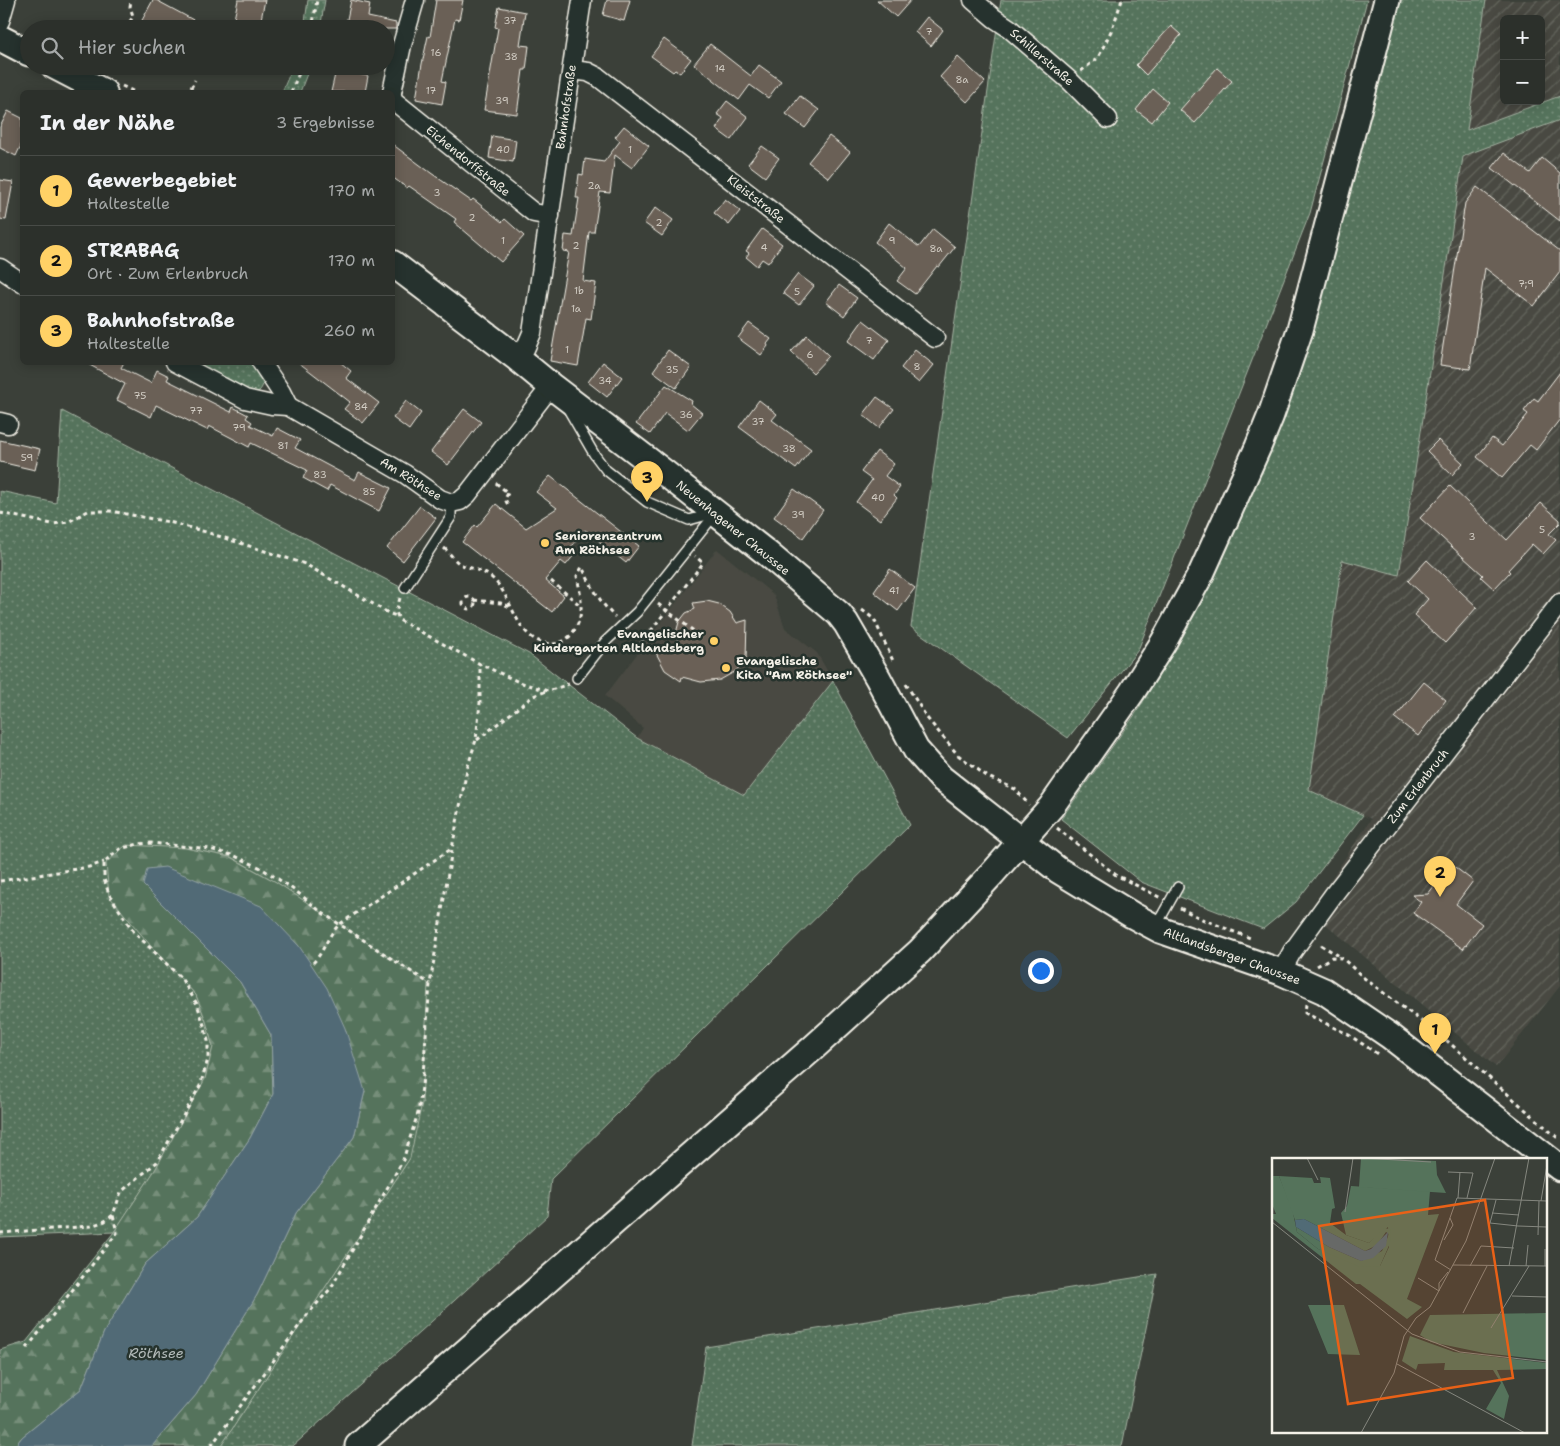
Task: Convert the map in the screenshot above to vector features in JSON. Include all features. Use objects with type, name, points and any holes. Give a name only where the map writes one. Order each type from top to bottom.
[{"type":"main road","points":[[358,1446],[813,1048],[920,951],[1043,817],[1132,692],[1163,643],[1201,574],[1271,415],[1300,330],[1387,0]]},
{"type":"main road","points":[[0,38],[20,48]]},
{"type":"main road","points":[[71,75],[100,90]]},
{"type":"main road","name":"Neuenhagener Chaussee","points":[[395,265],[716,513],[839,614],[878,678],[916,750],[941,778],[1020,841]]},
{"type":"main road","name":"Altlandsberger Chaussee","points":[[1020,841],[1058,870],[1155,927],[1231,956],[1285,964],[1390,1036],[1547,1158]]},
{"type":"main road","name":"Altlandsberger Chaussee","points":[[1548,1159],[1560,1168]]},
{"type":"street","points":[[0,21],[6,0]]},
{"type":"street","name":"Eichendorffstraße","points":[[393,90],[402,45],[415,0]]},
{"type":"street","name":"Bahnhofstraße","points":[[517,358],[525,349],[532,333],[582,0]]},
{"type":"street","name":"Schillerstraße","points":[[973,0],[1009,28],[1069,80],[1108,119]]},
{"type":"street","name":"Kleiststraße","points":[[572,70],[588,72],[598,77],[935,338]]},
{"type":"street","name":"Eichendorffstraße","points":[[395,102],[534,213],[550,216]]},
{"type":"street","points":[[2,275],[20,282]]},
{"type":"street","name":"Am Röthsee","points":[[181,365],[244,399],[272,405],[288,406],[405,474],[440,499],[451,503],[460,500],[467,494],[557,391]]},
{"type":"street","points":[[263,365],[288,406]]},
{"type":"street","name":"Zum Erlenbruch","points":[[1285,964],[1334,894],[1560,603]]},
{"type":"lane","points":[[557,391],[594,454],[606,470],[647,502],[689,520],[716,513]]},
{"type":"lane","points":[[405,588],[451,517],[451,503]]},
{"type":"lane","points":[[577,678],[605,642],[637,612],[716,513]]},
{"type":"lane","points":[[1155,927],[1178,887]]},
{"type":"path","points":[[131,0],[129,4],[133,16],[131,20]]},
{"type":"path","points":[[314,20],[317,0]]},
{"type":"path","points":[[1069,80],[1098,58],[1112,29],[1122,0]]},
{"type":"path","points":[[292,90],[298,75]]},
{"type":"path","points":[[191,88],[195,80]]},
{"type":"path","points":[[0,513],[52,524],[68,522],[88,511],[110,511],[169,522],[304,564],[390,614],[397,616]]},
{"type":"path","points":[[435,541],[462,565],[485,572],[492,578],[504,594],[520,626],[533,639],[554,644],[568,638],[574,631],[582,606],[577,576],[582,567],[607,609],[624,624]]},
{"type":"path","points":[[636,650],[703,563],[687,549]]},
{"type":"path","points":[[551,581],[582,606]]},
{"type":"path","points":[[405,588],[396,612],[399,620],[480,664],[519,682],[548,691]]},
{"type":"path","points":[[474,600],[475,606],[472,609],[464,607],[463,601],[466,598],[472,597],[474,600],[506,604],[511,608]]},
{"type":"path","points":[[649,597],[695,632]]},
{"type":"path","points":[[856,605],[874,619],[897,668]]},
{"type":"path","points":[[211,1446],[307,1315],[331,1288],[403,1160],[418,1114],[422,1087],[430,984],[452,849],[467,770],[476,740],[480,703],[480,664]]},
{"type":"path","points":[[902,676],[927,718],[958,755],[988,777],[1015,789],[1043,817],[1116,875],[1202,919],[1256,940]]},
{"type":"path","points":[[476,740],[533,696],[568,685],[577,678]]},
{"type":"path","points":[[0,881],[89,867],[104,862],[120,849],[151,842],[210,849],[235,856],[261,868],[301,895],[321,912],[430,984]]},
{"type":"path","points":[[314,963],[334,929],[340,924],[452,849]]},
{"type":"path","points":[[0,1233],[91,1226],[106,1221],[113,1215],[121,1192],[157,1162],[187,1109],[204,1073],[208,1059],[208,1041],[199,1011],[189,990],[181,978],[134,932],[109,894],[104,878],[104,862]]},
{"type":"path","points":[[1321,945],[1342,958],[1364,978],[1445,1039],[1560,1140]]},
{"type":"path","points":[[1285,964],[1313,967],[1319,966],[1332,957],[1342,958]]},
{"type":"path","points":[[27,1348],[117,1233],[113,1215]]},
{"type":"shaded area","points":[[1486,0],[1560,0],[1560,986],[1496,1067],[1310,911],[1371,819],[1309,790],[1342,560],[1399,575]]},
{"type":"shaded area","name":"Evangelische Kita \"Am Röthsee\"","points":[[717,549],[774,595],[785,628],[817,653],[833,681],[744,795],[637,738],[643,728],[605,696]]},
{"type":"green space","points":[[308,0],[325,0],[322,20],[305,20]]},
{"type":"green space","points":[[1001,0],[1367,0],[1310,213],[1138,650],[1068,738],[911,627]]},
{"type":"green space","points":[[1398,0],[1486,0],[1467,130],[1535,105],[1545,105],[1545,101],[1560,96],[1560,120],[1463,157],[1399,575],[1342,560],[1309,790],[1363,815],[1296,902],[1263,929],[1141,882],[1061,819],[1136,713],[1171,656],[1207,589]]},
{"type":"green space","points":[[289,75],[307,75],[301,90],[283,90]]},
{"type":"green space","points":[[190,365],[252,365],[264,381],[260,390],[252,394]]},
{"type":"green space","points":[[62,411],[529,654],[637,738],[744,795],[833,681],[910,825],[551,1179],[547,1216],[293,1446],[221,1446],[410,1158],[333,921],[276,882],[231,857],[185,848],[151,946],[196,995],[213,1047],[205,1079],[155,1170],[114,1232],[0,1237],[0,491],[56,503]]},
{"type":"green space","points":[[126,845],[185,848],[230,857],[276,882],[428,983],[422,1103],[410,1158],[221,1446],[152,1446],[196,1395],[257,1295],[296,1213],[354,1137],[365,1091],[143,885],[240,982],[271,1035],[273,1094],[250,1138],[197,1217],[145,1264],[104,1332],[81,1389],[22,1437],[15,1446],[0,1446],[0,1350],[26,1342],[114,1232],[155,1170],[205,1079],[213,1047],[196,995],[109,896],[106,863]]},
{"type":"green space","points":[[1157,1274],[1122,1446],[692,1446],[706,1347]]},
{"type":"water","name":"Röthsee","points":[[165,867],[261,906],[299,946],[327,988],[345,1028],[365,1091],[354,1137],[296,1213],[257,1295],[196,1395],[152,1446],[15,1446],[22,1437],[81,1389],[104,1332],[145,1264],[197,1217],[250,1138],[273,1094],[271,1035],[240,982],[143,885],[147,869]]},
{"type":"building","points":[[153,0],[156,0],[193,20],[142,20]]},
{"type":"building","points":[[238,0],[265,0],[261,20],[234,19]]},
{"type":"building","points":[[351,0],[370,4],[368,17],[382,20],[347,20]]},
{"type":"building","points":[[436,0],[463,0],[459,20],[455,19],[442,81],[446,82],[442,104],[416,99]]},
{"type":"building","points":[[607,0],[630,0],[624,21],[603,15]]},
{"type":"building","points":[[877,0],[911,0],[896,17]]},
{"type":"building","points":[[499,7],[525,12],[520,45],[529,46],[526,70],[523,70],[517,114],[484,110],[498,28],[495,27]]},
{"type":"building","points":[[927,17],[943,30],[931,46],[915,32]]},
{"type":"building","points":[[1171,26],[1181,35],[1146,75],[1136,65]]},
{"type":"building","points":[[664,39],[691,59],[680,73],[675,70],[673,72],[651,56]]},
{"type":"building","points":[[710,44],[751,76],[759,65],[781,81],[768,98],[750,85],[739,100],[694,64]]},
{"type":"building","points":[[958,57],[985,82],[967,102],[940,77]]},
{"type":"building","points":[[1217,68],[1232,81],[1195,123],[1180,110]]},
{"type":"building","points":[[335,75],[368,76],[365,90],[331,90]]},
{"type":"building","points":[[1153,89],[1168,102],[1152,122],[1136,110]]},
{"type":"building","points":[[800,96],[819,110],[805,128],[786,114]]},
{"type":"building","points":[[727,101],[748,117],[731,140],[716,129],[723,118],[717,114]]},
{"type":"building","points":[[8,111],[20,117],[20,147],[16,156],[0,148],[0,127]]},
{"type":"building","points":[[624,126],[649,146],[632,168],[615,155],[610,193],[600,192],[594,232],[589,232],[583,281],[596,283],[591,319],[586,318],[578,366],[550,361],[569,252],[563,251],[565,235],[573,236],[579,198],[576,198],[579,174],[583,175],[585,159],[604,162],[620,141],[615,137]]},
{"type":"building","points":[[492,136],[516,140],[513,162],[489,158]]},
{"type":"building","points":[[829,136],[850,152],[829,178],[808,162]]},
{"type":"building","points":[[395,146],[471,201],[473,199],[502,222],[505,219],[524,236],[501,262],[454,222],[456,219],[409,186],[407,188],[395,179]]},
{"type":"building","points":[[762,146],[779,158],[765,177],[748,164]]},
{"type":"building","points":[[1504,153],[1530,173],[1542,158],[1560,173],[1560,221],[1492,168]]},
{"type":"building","points":[[0,180],[13,182],[6,220],[0,219]]},
{"type":"building","points":[[1477,187],[1560,251],[1560,272],[1534,306],[1485,268],[1470,369],[1440,365],[1465,203]]},
{"type":"building","points":[[725,199],[740,211],[729,225],[714,213]]},
{"type":"building","points":[[656,207],[673,220],[662,236],[644,223]]},
{"type":"building","points":[[889,223],[919,247],[933,229],[955,247],[915,294],[897,281],[907,268],[875,242]]},
{"type":"building","points":[[762,229],[782,244],[768,263],[762,259],[757,266],[746,257],[749,253],[746,251]]},
{"type":"building","points":[[798,274],[814,286],[799,305],[783,293]]},
{"type":"building","points":[[839,285],[857,298],[844,316],[826,302]]},
{"type":"building","points":[[863,320],[889,340],[874,360],[848,341]]},
{"type":"building","points":[[749,323],[771,339],[761,355],[738,338]]},
{"type":"building","points":[[807,335],[829,356],[813,373],[791,352]]},
{"type":"building","points":[[668,350],[691,367],[676,388],[653,371]]},
{"type":"building","points":[[915,350],[934,365],[919,383],[901,368]]},
{"type":"building","points":[[603,362],[622,377],[607,397],[588,382]]},
{"type":"building","points":[[90,365],[122,365],[121,368],[151,383],[157,370],[169,376],[167,380],[231,412],[233,407],[248,415],[246,418],[252,422],[250,425],[273,436],[277,428],[300,440],[295,448],[355,480],[359,472],[391,488],[379,511],[330,485],[327,491],[303,478],[307,470],[251,443],[249,447],[209,426],[207,430],[156,405],[151,417],[117,400],[125,384]]},
{"type":"building","points":[[302,365],[344,365],[351,371],[346,378],[379,403],[363,423],[344,409],[350,402]]},
{"type":"building","points":[[1560,372],[1560,419],[1536,450],[1530,445],[1502,478],[1477,457],[1492,438],[1502,446],[1528,414],[1524,411],[1534,398],[1538,401]]},
{"type":"building","points":[[666,385],[692,401],[691,404],[702,413],[688,430],[665,413],[650,434],[636,424]]},
{"type":"building","points":[[877,397],[894,409],[879,428],[863,415]]},
{"type":"building","points":[[759,400],[777,414],[772,420],[811,449],[796,469],[739,427]]},
{"type":"building","points":[[406,401],[421,413],[409,430],[393,418]]},
{"type":"building","points":[[464,409],[481,422],[448,465],[431,452]]},
{"type":"building","points":[[0,440],[40,449],[35,470],[0,462]]},
{"type":"building","points":[[1438,440],[1463,463],[1452,475],[1427,451]]},
{"type":"building","points":[[877,451],[894,464],[885,476],[900,487],[894,495],[897,498],[880,520],[856,502],[872,480],[861,472]]},
{"type":"building","name":"Seniorenzentrum Am Röthsee","points":[[550,476],[639,546],[626,563],[585,530],[569,550],[574,555],[566,565],[561,561],[545,580],[564,596],[552,612],[462,542],[475,525],[477,527],[496,504],[526,528],[557,508],[536,492]]},
{"type":"building","points":[[1450,486],[1507,540],[1541,503],[1560,520],[1560,523],[1549,534],[1556,540],[1543,554],[1532,544],[1508,570],[1510,572],[1494,589],[1481,577],[1483,575],[1420,518]]},
{"type":"building","points":[[794,489],[823,510],[803,538],[774,517]]},
{"type":"building","points":[[420,506],[436,518],[403,561],[387,548]]},
{"type":"building","points":[[1427,560],[1477,607],[1445,643],[1414,615],[1428,599],[1408,581]]},
{"type":"building","points":[[890,569],[915,588],[898,611],[874,592]]},
{"type":"building","name":"Evangelischer Kindergarten Altlandsberg","points":[[707,601],[719,604],[730,612],[737,623],[747,620],[746,659],[736,671],[720,680],[701,682],[682,677],[681,681],[665,670],[655,651],[678,643],[676,633],[679,622],[686,613],[695,609],[693,603]]},
{"type":"building","points":[[1424,682],[1446,700],[1418,736],[1395,718]]},
{"type":"building","points":[[1451,864],[1473,881],[1456,904],[1482,924],[1463,949],[1413,913],[1421,902],[1412,895],[1428,894]]},
{"type":"place","name":"Bahnhofstraße","points":[[647,502]]},
{"type":"place","name":"Seniorenzentrum Am Röthsee","points":[[545,543]]},
{"type":"place","name":"Evangelischer Kindergarten Altlandsberg","points":[[714,641]]},
{"type":"place","name":"Evangelische Kita \"Am Röthsee\"","points":[[726,668]]},
{"type":"place","name":"STRABAG","points":[[1440,897]]},
{"type":"place","name":"Gewerbegebiet","points":[[1435,1054]]}]
